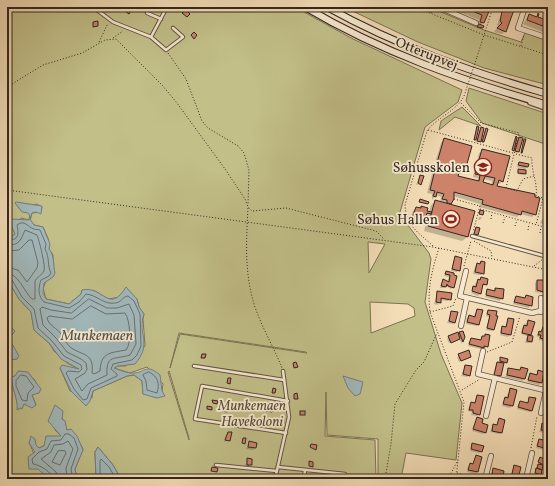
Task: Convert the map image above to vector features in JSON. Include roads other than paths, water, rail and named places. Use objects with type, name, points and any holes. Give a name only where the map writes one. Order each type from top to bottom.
[{"type":"main road","name":"Otterupvej","points":[[305,7],[331,23],[388,50],[457,77],[548,104]]},
{"type":"main road","name":"Otterupvej","points":[[327,7],[380,35],[418,51],[474,72],[548,94]]},
{"type":"street","points":[[439,7],[476,23]]},
{"type":"street","points":[[525,7],[518,28],[548,38]]},
{"type":"street","points":[[514,95],[548,108]]},
{"type":"street","points":[[466,271],[460,296],[532,313],[541,312],[548,309]]},
{"type":"street","points":[[461,326],[467,298]]},
{"type":"street","points":[[541,298],[541,312]]},
{"type":"street","points":[[483,351],[478,374],[547,391]]},
{"type":"street","points":[[486,416],[495,378]]},
{"type":"street","points":[[541,412],[548,382]]},
{"type":"street","points":[[526,479],[532,452]]},
{"type":"street","points":[[485,479],[491,456]]},
{"type":"lane","points":[[93,7],[109,20],[127,29],[151,37],[166,50],[183,37],[173,28]]},
{"type":"lane","points":[[151,37],[167,7]]},
{"type":"lane","points":[[147,13],[161,19]]},
{"type":"lane","points":[[472,238],[547,257]]},
{"type":"lane","points":[[194,366],[284,380]]},
{"type":"lane","points":[[275,479],[286,433],[288,417],[288,401],[283,371]]},
{"type":"lane","points":[[286,433],[195,419],[202,386],[288,401]]},
{"type":"lane","points":[[216,465],[277,471]]},
{"type":"lane","points":[[278,467],[345,474],[345,479]]},
{"type":"lane","points":[[304,479],[305,470]]},
{"type":"water","name":"Munkemaen","points":[[15,203],[42,206],[41,214],[36,212],[32,213],[30,219],[34,225],[43,227],[50,244],[49,249],[53,258],[55,273],[53,277],[44,283],[43,293],[46,299],[69,304],[81,294],[82,290],[89,290],[95,291],[110,299],[115,299],[126,287],[137,299],[139,307],[144,314],[142,321],[144,344],[143,350],[135,364],[118,366],[114,368],[130,373],[148,369],[155,371],[160,375],[162,391],[165,396],[157,398],[143,394],[142,381],[134,375],[127,376],[93,391],[90,401],[86,406],[71,391],[60,368],[62,365],[79,369],[61,359],[49,343],[34,330],[31,312],[19,299],[7,279],[7,236],[12,236],[15,234],[9,221],[11,219],[29,220],[30,216],[28,213],[22,212]]},
{"type":"water","points":[[7,323],[15,331],[11,336],[11,342],[19,356],[17,359],[8,360]]},
{"type":"water","points":[[18,371],[28,372],[41,389],[39,393],[32,395],[36,405],[32,408],[24,404],[22,409],[20,408],[17,410],[17,401],[12,386],[11,377],[15,376]]},
{"type":"water","points":[[343,376],[363,382],[360,394],[355,396],[348,388]]},
{"type":"water","points":[[55,405],[63,411],[62,419],[65,421],[67,430],[71,429],[77,436],[83,450],[75,469],[77,479],[51,477],[42,473],[38,469],[29,469],[28,457],[35,452],[29,443],[31,436],[35,439],[36,445],[39,448],[44,446],[46,436],[61,436],[48,421]]},
{"type":"water","points":[[98,447],[113,465],[121,479],[96,479],[95,452]]},
{"type":"place","name":"Søhusskolen","points":[[483,167]]},
{"type":"place","name":"Søhus Hallen","points":[[451,219]]},
{"type":"park label","name":"Munkemaen Havekoloni","points":[[252,414]]}]
